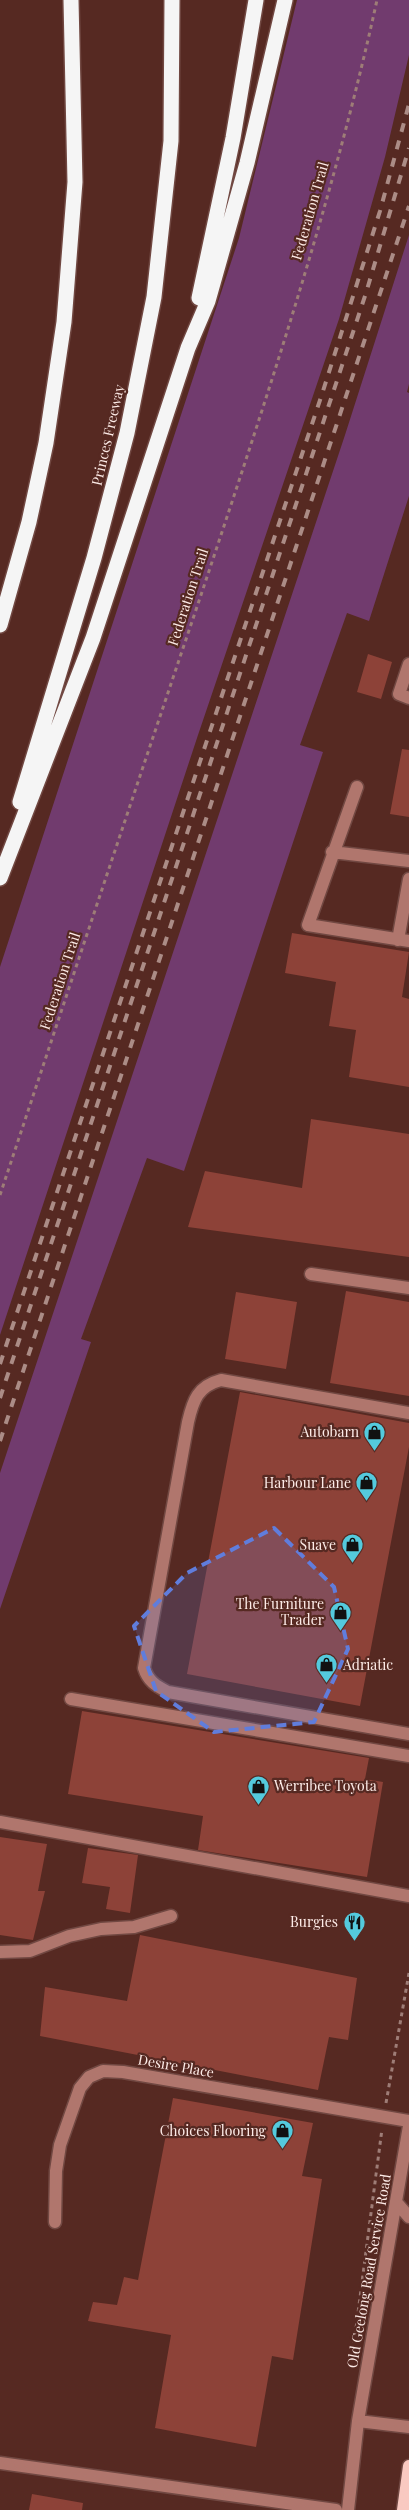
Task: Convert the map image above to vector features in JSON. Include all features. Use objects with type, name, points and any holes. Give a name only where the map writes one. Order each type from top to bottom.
[{"type":"highway","points":[[0,625],[29,522],[46,443],[64,322],[75,182],[71,0]]},
{"type":"highway","name":"Princes Freeway","points":[[0,864],[94,558],[127,433],[154,296],[171,141],[172,0]]},
{"type":"highway","points":[[188,348],[233,138],[256,0]]},
{"type":"highway","points":[[0,878],[93,638],[188,348],[208,300],[258,118],[285,0]]},
{"type":"main road","points":[[402,2510],[409,2466]]},
{"type":"street","points":[[408,664],[399,694],[409,698]]},
{"type":"street","points":[[357,787],[332,852],[308,925],[403,940],[409,879]]},
{"type":"street","points":[[332,852],[409,861]]},
{"type":"street","points":[[311,1274],[409,1288]]},
{"type":"street","points":[[409,1412],[221,1380],[208,1383],[198,1394],[188,1422],[144,1668],[147,1678],[156,1686],[168,1692],[409,1734]]},
{"type":"street","points":[[71,1699],[409,1756]]},
{"type":"street","points":[[0,1822],[409,1896]]},
{"type":"street","points":[[0,1952],[30,1951],[69,1936],[101,1929],[134,1927],[171,1916]]},
{"type":"street","name":"Desire Place","points":[[55,2222],[56,2171],[60,2145],[80,2088],[89,2077],[103,2071],[123,2072],[409,2121]]},
{"type":"street","name":"Old Geelong Road Service Road","points":[[348,2505],[358,2421],[409,2126]]},
{"type":"street","points":[[396,2202],[409,2217]]},
{"type":"street","points":[[358,2421],[409,2427]]},
{"type":"street","points":[[0,2463],[338,2510],[348,2505]]},
{"type":"path","name":"Federation Trail","points":[[0,1195],[228,512],[302,283],[365,54],[377,0]]},
{"type":"path","points":[[352,2360],[384,2117],[409,1973]]},
{"type":"highlighted area","points":[[274,1528],[334,1587],[348,1649],[314,1722],[214,1732],[156,1691],[134,1626],[187,1573]]},
{"type":"shaded area","points":[[297,0],[409,0],[409,55],[385,157],[339,319],[198,735],[0,1335],[0,967],[239,238]]},
{"type":"shaded area","points":[[409,235],[409,384],[407,392],[409,393],[409,496],[369,621],[347,613],[300,745],[323,752],[184,1171],[147,1158],[81,1339],[91,1342],[0,1609],[0,1473],[345,435]]},
{"type":"building","points":[[368,654],[392,662],[381,699],[357,692]]},
{"type":"building","points":[[402,749],[409,750],[409,817],[390,814]]},
{"type":"building","points":[[292,933],[409,952],[402,997],[409,999],[409,1087],[349,1077],[356,1030],[329,1026],[336,982],[285,973]]},
{"type":"building","points":[[311,1119],[409,1134],[409,1257],[188,1227],[205,1171],[302,1188]]},
{"type":"building","points":[[346,1291],[409,1302],[409,1396],[330,1383]]},
{"type":"building","points":[[236,1292],[297,1302],[286,1369],[225,1359]]},
{"type":"building","points":[[240,1392],[409,1423],[409,1447],[360,1706],[187,1674]]},
{"type":"building","name":"Werribee Toyota","points":[[82,1711],[369,1758],[365,1779],[383,1782],[367,1877],[198,1850],[203,1816],[68,1794]]},
{"type":"building","points":[[0,1837],[47,1844],[38,1891],[45,1891],[33,1940],[0,1935]]},
{"type":"building","points":[[88,1848],[138,1855],[130,1913],[106,1909],[110,1887],[82,1883]]},
{"type":"building","points":[[140,1935],[357,1978],[348,2040],[329,2037],[318,2090],[40,2036],[45,1987],[127,2001]]},
{"type":"building","points":[[173,2098],[313,2123],[302,2176],[322,2179],[293,2360],[272,2356],[256,2447],[155,2428],[171,2335],[88,2321],[93,2302],[117,2305],[124,2277],[138,2280]]},
{"type":"building","points":[[32,2494],[83,2503],[82,2510],[29,2510]]},
{"type":"railway","points":[[0,1364],[323,391],[380,211],[409,104]]},
{"type":"railway","points":[[0,1398],[366,293],[409,148]]},
{"type":"railway","points":[[0,1441],[409,206]]},
{"type":"place","name":"Autobarn","points":[[375,1451]]},
{"type":"place","name":"Harbour Lane","points":[[367,1502]]},
{"type":"place","name":"Suave","points":[[352,1564]]},
{"type":"place","name":"The Furniture Trader","points":[[340,1631]]},
{"type":"place","name":"Adriatic","points":[[327,1684]]},
{"type":"place","name":"Werribee Toyota","points":[[258,1805]]},
{"type":"place","name":"Burgies","points":[[354,1941]]},
{"type":"place","name":"Choices Flooring","points":[[282,2150]]}]
